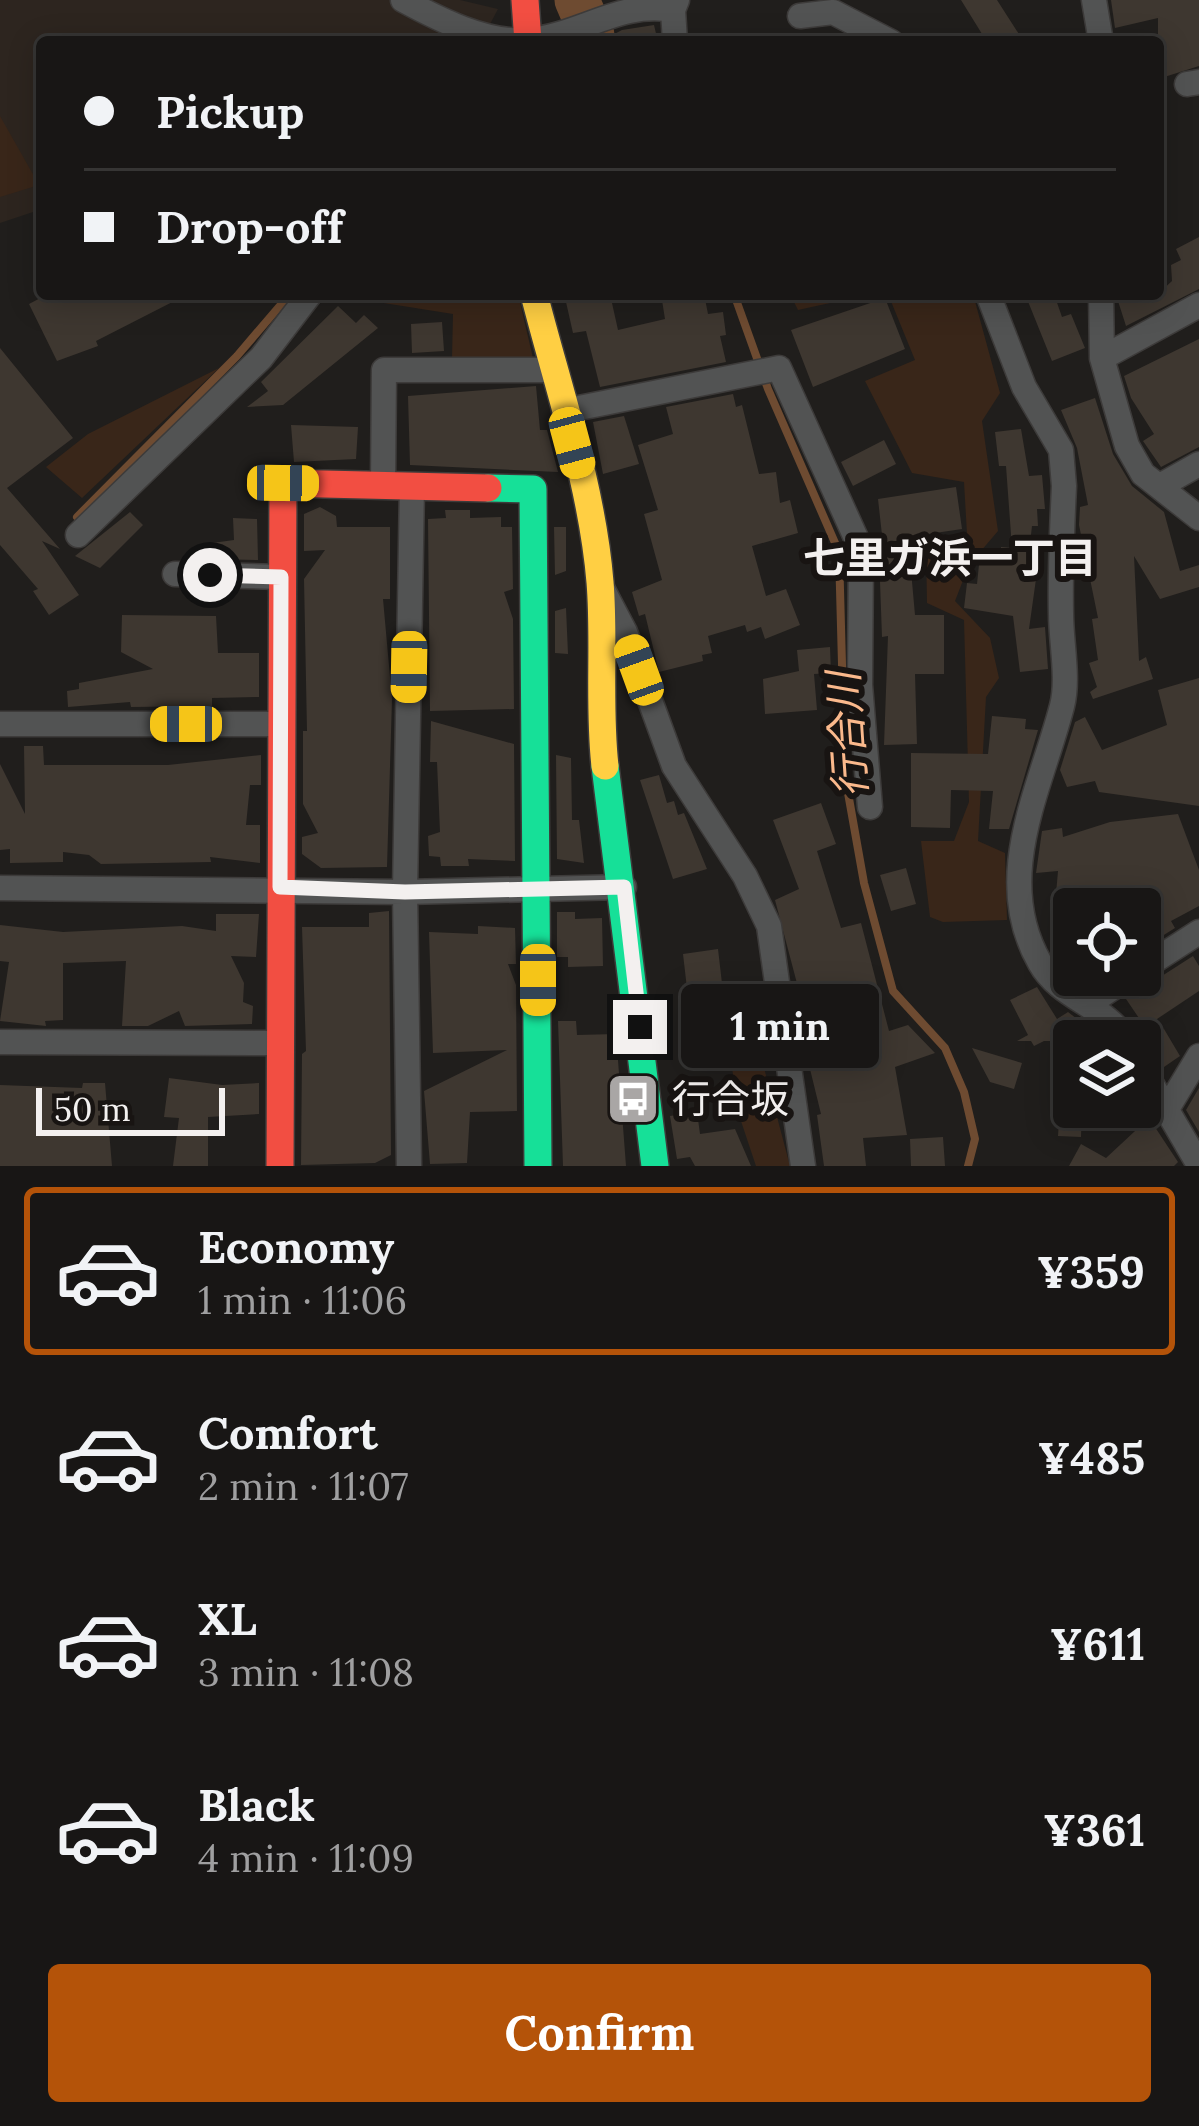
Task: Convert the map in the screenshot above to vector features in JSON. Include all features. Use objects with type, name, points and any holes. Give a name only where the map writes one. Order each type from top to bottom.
[{"type":"street","points":[[403,0],[459,27],[503,36]]},
{"type":"street","points":[[525,0],[528,36]]},
{"type":"street","points":[[1094,0],[1100,36]]},
{"type":"street","points":[[542,36],[626,6],[651,2],[675,5],[675,36]]},
{"type":"street","points":[[800,16],[833,12],[879,36]]},
{"type":"street","points":[[78,535],[261,358],[305,300]]},
{"type":"street","points":[[535,300],[599,582],[599,714],[655,1166]]},
{"type":"street","points":[[990,300],[1024,387],[1061,450],[1064,486],[1063,704],[1035,780],[1021,849],[1024,913],[1040,964],[1106,1020]]},
{"type":"street","points":[[1101,300],[1102,358],[1126,446],[1144,474],[1199,518]]},
{"type":"street","points":[[1102,358],[1199,304]]},
{"type":"street","points":[[564,411],[779,368],[861,549],[860,685],[870,807]]},
{"type":"street","points":[[409,1166],[398,485],[384,370],[552,370]]},
{"type":"street","points":[[1160,486],[1199,464]]},
{"type":"street","points":[[280,1166],[283,483],[533,489],[538,1166]]},
{"type":"street","points":[[175,574],[281,577]]},
{"type":"street","points":[[599,582],[626,632],[674,766],[745,876],[769,926],[803,1166]]},
{"type":"street","points":[[0,724],[279,724]]},
{"type":"street","points":[[0,888],[280,887],[405,892],[624,887]]},
{"type":"street","points":[[1161,956],[1199,932]]},
{"type":"street","points":[[1090,1003],[1100,996]]},
{"type":"street","points":[[0,1042],[278,1043]]},
{"type":"street","points":[[1167,1109],[1199,1055]]},
{"type":"street","points":[[1161,1099],[1199,1166]]},
{"type":"shaded area","points":[[0,0],[460,0],[498,9],[478,36],[36,36],[36,211],[0,223]]},
{"type":"shaded area","points":[[0,116],[36,186],[0,197]]},
{"type":"shaded area","points":[[365,300],[519,300],[533,358],[452,358],[453,314]]},
{"type":"shaded area","points":[[793,300],[844,300],[798,310]]},
{"type":"shaded area","points":[[890,300],[975,300],[1000,393],[982,421],[998,531],[969,565],[955,601],[990,638],[999,678],[986,697],[978,841],[1005,853],[1007,920],[943,922],[930,917],[921,841],[954,841],[969,802],[964,620],[927,603],[926,545],[967,534],[964,482],[912,473],[865,381],[915,360]]},
{"type":"shaded area","points":[[219,368],[82,498],[46,467],[88,434]]},
{"type":"shaded area","points":[[759,1049],[790,1166],[756,1166],[739,1115],[731,1061]]},
{"type":"building","points":[[961,0],[997,0],[1020,36],[983,36]]},
{"type":"building","points":[[1111,0],[1199,0],[1199,66],[1164,77],[1164,36],[1158,36],[1158,18],[1115,28]]},
{"type":"building","points":[[654,25],[657,36],[610,36]]},
{"type":"building","points":[[1199,237],[1199,289],[1126,326],[1118,301],[1164,300],[1164,288],[1172,281],[1171,265],[1181,260],[1176,249]]},
{"type":"building","points":[[37,300],[176,300],[96,341],[98,346],[57,361],[29,304]]},
{"type":"building","points":[[611,300],[618,330],[665,319],[662,300],[705,300],[708,314],[723,312],[726,335],[720,336],[726,362],[600,387],[586,331],[573,333],[566,302]]},
{"type":"building","points":[[886,300],[905,349],[813,387],[791,330]]},
{"type":"building","points":[[1027,300],[1056,300],[1062,317],[1071,314],[1085,348],[1052,361]]},
{"type":"building","points":[[338,306],[356,323],[364,315],[378,328],[283,405],[247,407],[268,391],[261,382]]},
{"type":"building","points":[[442,322],[444,351],[412,353],[411,324]]},
{"type":"building","points":[[1199,339],[1199,447],[1161,467],[1143,441],[1154,434],[1131,398],[1124,376]]},
{"type":"building","points":[[0,348],[73,438],[7,488],[60,549],[42,541],[79,595],[49,615],[33,591],[38,589],[0,545]]},
{"type":"building","points":[[536,386],[540,430],[547,430],[558,472],[410,465],[408,396]]},
{"type":"building","points":[[733,394],[736,407],[742,405],[759,474],[776,472],[780,503],[790,500],[798,533],[752,546],[766,596],[786,589],[800,625],[765,639],[761,627],[747,632],[745,625],[708,636],[712,653],[702,655],[703,661],[659,672],[645,614],[639,616],[632,592],[662,580],[644,514],[658,510],[638,445],[673,434],[666,407]]},
{"type":"building","points":[[1095,398],[1113,454],[1132,486],[1164,512],[1180,571],[1199,565],[1199,587],[1160,599],[1134,556],[1139,661],[1146,657],[1153,679],[1093,699],[1090,692],[1097,687],[1089,663],[1098,660],[1092,619],[1098,618],[1079,525],[1080,507],[1088,505],[1077,448],[1061,410]]},
{"type":"building","points":[[624,416],[639,464],[603,474],[593,422]]},
{"type":"building","points":[[291,425],[358,427],[356,459],[294,462]]},
{"type":"building","points":[[1021,429],[1029,476],[1042,475],[1045,509],[1037,509],[1038,526],[1032,526],[1026,578],[1036,579],[1029,629],[1045,627],[1048,669],[1020,672],[1013,616],[964,608],[967,583],[977,584],[980,555],[1000,558],[1001,547],[1012,548],[1006,466],[999,466],[995,432]]},
{"type":"building","points":[[884,440],[896,464],[853,486],[841,462]]},
{"type":"building","points":[[956,487],[962,529],[908,537],[915,615],[944,615],[944,674],[915,674],[917,744],[884,745],[888,636],[882,637],[879,554],[884,553],[878,499]]},
{"type":"building","points":[[320,507],[336,516],[337,527],[390,527],[390,599],[383,599],[392,699],[387,867],[321,868],[302,854],[302,837],[318,833],[303,804],[303,731],[307,731],[304,579],[325,550],[304,551],[304,514]]},
{"type":"building","points":[[445,510],[470,510],[470,518],[501,517],[501,527],[512,527],[513,589],[504,592],[513,619],[514,709],[430,711],[428,519],[446,518]]},
{"type":"building","points":[[130,512],[143,525],[100,568],[75,556]]},
{"type":"building","points":[[233,518],[257,519],[258,560],[214,559],[212,543],[234,540]]},
{"type":"building","points":[[554,527],[566,527],[566,571],[555,575]]},
{"type":"building","points":[[566,608],[568,654],[555,653],[555,611]]},
{"type":"building","points":[[122,615],[216,616],[218,653],[259,653],[259,697],[212,698],[212,706],[131,707],[130,702],[68,707],[67,691],[79,689],[79,683],[153,669],[121,652]]},
{"type":"building","points":[[830,647],[831,673],[814,674],[817,710],[765,714],[763,679],[799,671],[797,650]]},
{"type":"building","points":[[1199,678],[1199,806],[1099,792],[1095,781],[1067,787],[1060,770],[1075,722],[1085,717],[1102,750],[1167,725],[1158,690]]},
{"type":"building","points":[[992,716],[1026,719],[1025,729],[1038,730],[1009,829],[989,829],[993,791],[951,790],[950,828],[911,827],[911,753],[988,754]]},
{"type":"building","points":[[431,721],[514,744],[515,861],[468,859],[469,866],[441,866],[440,857],[429,856],[428,836],[440,832],[437,762],[430,762]]},
{"type":"building","points":[[24,746],[43,746],[44,765],[168,765],[261,755],[261,785],[250,785],[246,825],[260,825],[260,863],[210,857],[211,862],[101,864],[89,855],[63,852],[63,862],[10,863],[10,849],[0,850],[0,764],[25,814]]},
{"type":"building","points":[[556,755],[571,758],[572,820],[579,820],[584,863],[557,859]]},
{"type":"building","points":[[659,775],[667,803],[674,801],[678,815],[684,813],[707,869],[673,879],[640,780]]},
{"type":"building","points":[[821,803],[836,844],[817,851],[841,928],[861,923],[889,1031],[908,1025],[935,1053],[895,1067],[907,1135],[863,1138],[866,1166],[824,1166],[817,1115],[821,1114],[799,1024],[798,1010],[804,1010],[775,900],[799,889],[773,820]]},
{"type":"building","points":[[1178,814],[1199,870],[1199,906],[1171,921],[1175,928],[1161,937],[1161,888],[1057,888],[1058,871],[1036,873],[1042,831],[1062,828],[1063,837],[1110,822]]},
{"type":"building","points":[[906,868],[916,904],[891,911],[880,875]]},
{"type":"building","points":[[389,911],[391,1155],[375,1163],[301,1165],[302,1054],[306,1051],[302,927],[369,927],[369,913]]},
{"type":"building","points":[[557,912],[575,912],[575,919],[602,918],[603,966],[568,967],[568,957],[557,957]]},
{"type":"building","points":[[216,914],[259,914],[256,957],[231,956],[244,983],[243,1002],[253,1006],[252,1024],[185,1026],[179,1011],[148,1026],[122,1026],[126,961],[63,963],[63,1020],[45,1021],[46,1026],[0,1021],[9,962],[0,961],[0,925],[63,932],[182,926],[216,931]]},
{"type":"building","points":[[478,926],[515,928],[516,964],[508,964],[516,985],[517,1111],[470,1112],[467,1163],[430,1164],[424,1091],[507,1050],[433,1053],[429,932],[478,934]]},
{"type":"building","points":[[718,949],[723,992],[688,997],[683,954]]},
{"type":"building","points":[[1193,956],[1199,966],[1199,991],[1156,1020],[1140,1020],[1126,999],[1161,996],[1161,977]]},
{"type":"building","points":[[1037,987],[1057,1019],[1068,1012],[1078,1020],[1053,1020],[1053,1041],[1034,1046],[1031,1041],[1017,1041],[1028,1035],[1010,1000]]},
{"type":"building","points":[[558,1021],[576,1021],[577,1035],[616,1034],[626,1166],[563,1166]]},
{"type":"building","points":[[1161,1031],[1180,1056],[1164,1067],[1161,1062]]},
{"type":"building","points":[[972,1048],[1022,1063],[1014,1089],[990,1082]]},
{"type":"building","points":[[169,1078],[222,1085],[259,1083],[259,1114],[208,1117],[208,1166],[173,1166],[179,1118],[164,1117]]},
{"type":"building","points":[[83,1083],[105,1083],[112,1166],[0,1166],[0,1085],[82,1088]]},
{"type":"building","points":[[1199,1088],[1199,1132],[1186,1110]]},
{"type":"building","points":[[697,1112],[700,1134],[735,1129],[751,1166],[695,1166],[690,1157],[677,1159],[670,1116]]},
{"type":"building","points":[[1059,1128],[1081,1128],[1081,1137],[1058,1136]]},
{"type":"building","points":[[1138,1128],[1156,1128],[1178,1162],[1174,1166],[1069,1166],[1081,1144],[1106,1158]]},
{"type":"building","points":[[943,1137],[945,1166],[911,1166],[910,1139]]},
{"type":"waterway","name":"行合川","points":[[577,0],[592,35]]},
{"type":"waterway","points":[[77,517],[237,356],[285,300]]},
{"type":"waterway","name":"行合川","points":[[736,300],[768,389],[839,552],[845,776],[864,883],[893,991],[945,1048],[964,1092],[975,1139],[968,1166]]},
{"type":"traffic: fast","points":[[488,488],[533,489],[538,1166]]},
{"type":"traffic: fast","points":[[605,766],[655,1166]]},
{"type":"traffic: slow","points":[[536,300],[582,473],[596,546],[605,766]]},
{"type":"traffic: jam","points":[[525,0],[528,36]]},
{"type":"traffic: jam","points":[[280,1166],[283,483],[488,488]]},
{"type":"place","name":"行合坂","points":[[633,1099]]},
{"type":"district","name":"七里ガ浜一丁目","points":[[950,558]]},
{"type":"route","points":[[210,575],[281,577],[280,887],[405,892],[624,887],[640,1027]]}]
